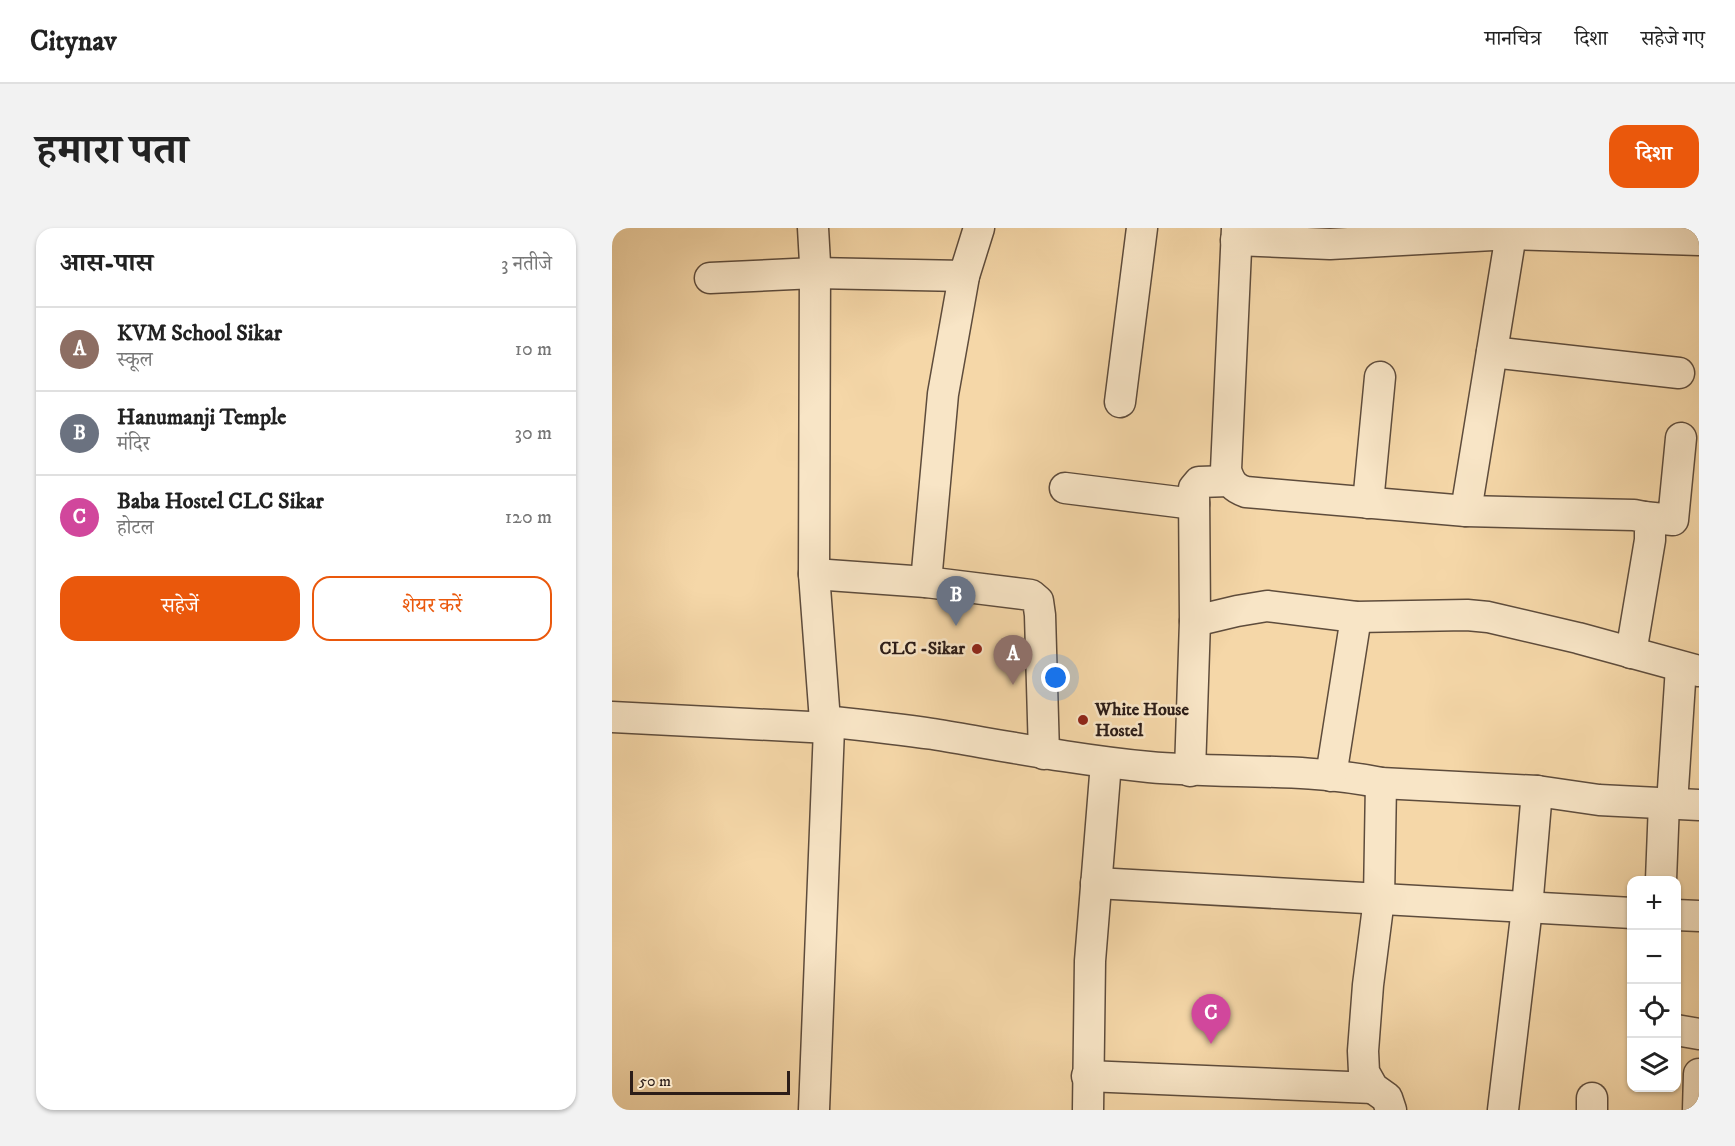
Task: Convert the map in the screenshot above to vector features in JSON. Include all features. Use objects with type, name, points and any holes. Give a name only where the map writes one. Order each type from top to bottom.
[{"type":"street","points":[[813,228],[815,273],[814,574],[827,724],[814,1110]]},
{"type":"street","points":[[926,582],[943,394],[964,276],[979,228]]},
{"type":"street","points":[[1120,402],[1142,228]]},
{"type":"street","points":[[1466,511],[1511,231]]},
{"type":"street","points":[[1681,438],[1673,520],[1635,514],[1466,511],[1246,492],[1236,489],[1229,481],[1226,470],[1237,234],[1330,236],[1511,231],[1699,240]]},
{"type":"street","points":[[710,278],[815,273],[964,276]]},
{"type":"street","points":[[1492,352],[1679,373]]},
{"type":"street","points":[[1368,503],[1380,377]]},
{"type":"street","points":[[1190,771],[1196,621],[1195,484],[1229,481]]},
{"type":"street","points":[[1065,488],[1194,504]]},
{"type":"street","points":[[1631,652],[1650,540],[1650,524],[1644,517]]},
{"type":"street","points":[[814,574],[926,582],[1031,595],[1038,601],[1044,754]]},
{"type":"street","points":[[1196,621],[1237,610],[1267,606],[1356,617],[1467,615],[1488,617],[1578,638],[1690,669],[1678,804],[1662,876]]},
{"type":"street","points":[[1331,776],[1356,617]]},
{"type":"street","points":[[612,717],[827,724],[932,734],[1106,763],[1190,771],[1249,771],[1331,776],[1381,783],[1537,791],[1599,800],[1678,804]]},
{"type":"street","points":[[1088,1110],[1090,961],[1106,763]]},
{"type":"street","points":[[1381,783],[1379,899],[1368,985],[1363,1051],[1364,1072],[1382,1099]]},
{"type":"street","points":[[1503,1110],[1527,908],[1537,791]]},
{"type":"street","points":[[1096,883],[1627,913]]},
{"type":"street","points":[[1681,915],[1699,916]]},
{"type":"street","points":[[1681,1031],[1699,1034]]},
{"type":"street","points":[[1698,1110],[1699,1074]]},
{"type":"street","points":[[1087,1076],[1253,1097],[1382,1099]]},
{"type":"place","name":"Hanumanji Temple","points":[[956,626]]},
{"type":"place","name":"CLC -Sikar","points":[[977,649]]},
{"type":"place","name":"KVM School Sikar","points":[[1013,685]]},
{"type":"place","name":"White House Hostel","points":[[1083,720]]},
{"type":"place","name":"Baba Hostel CLC Sikar","points":[[1211,1044]]}]
